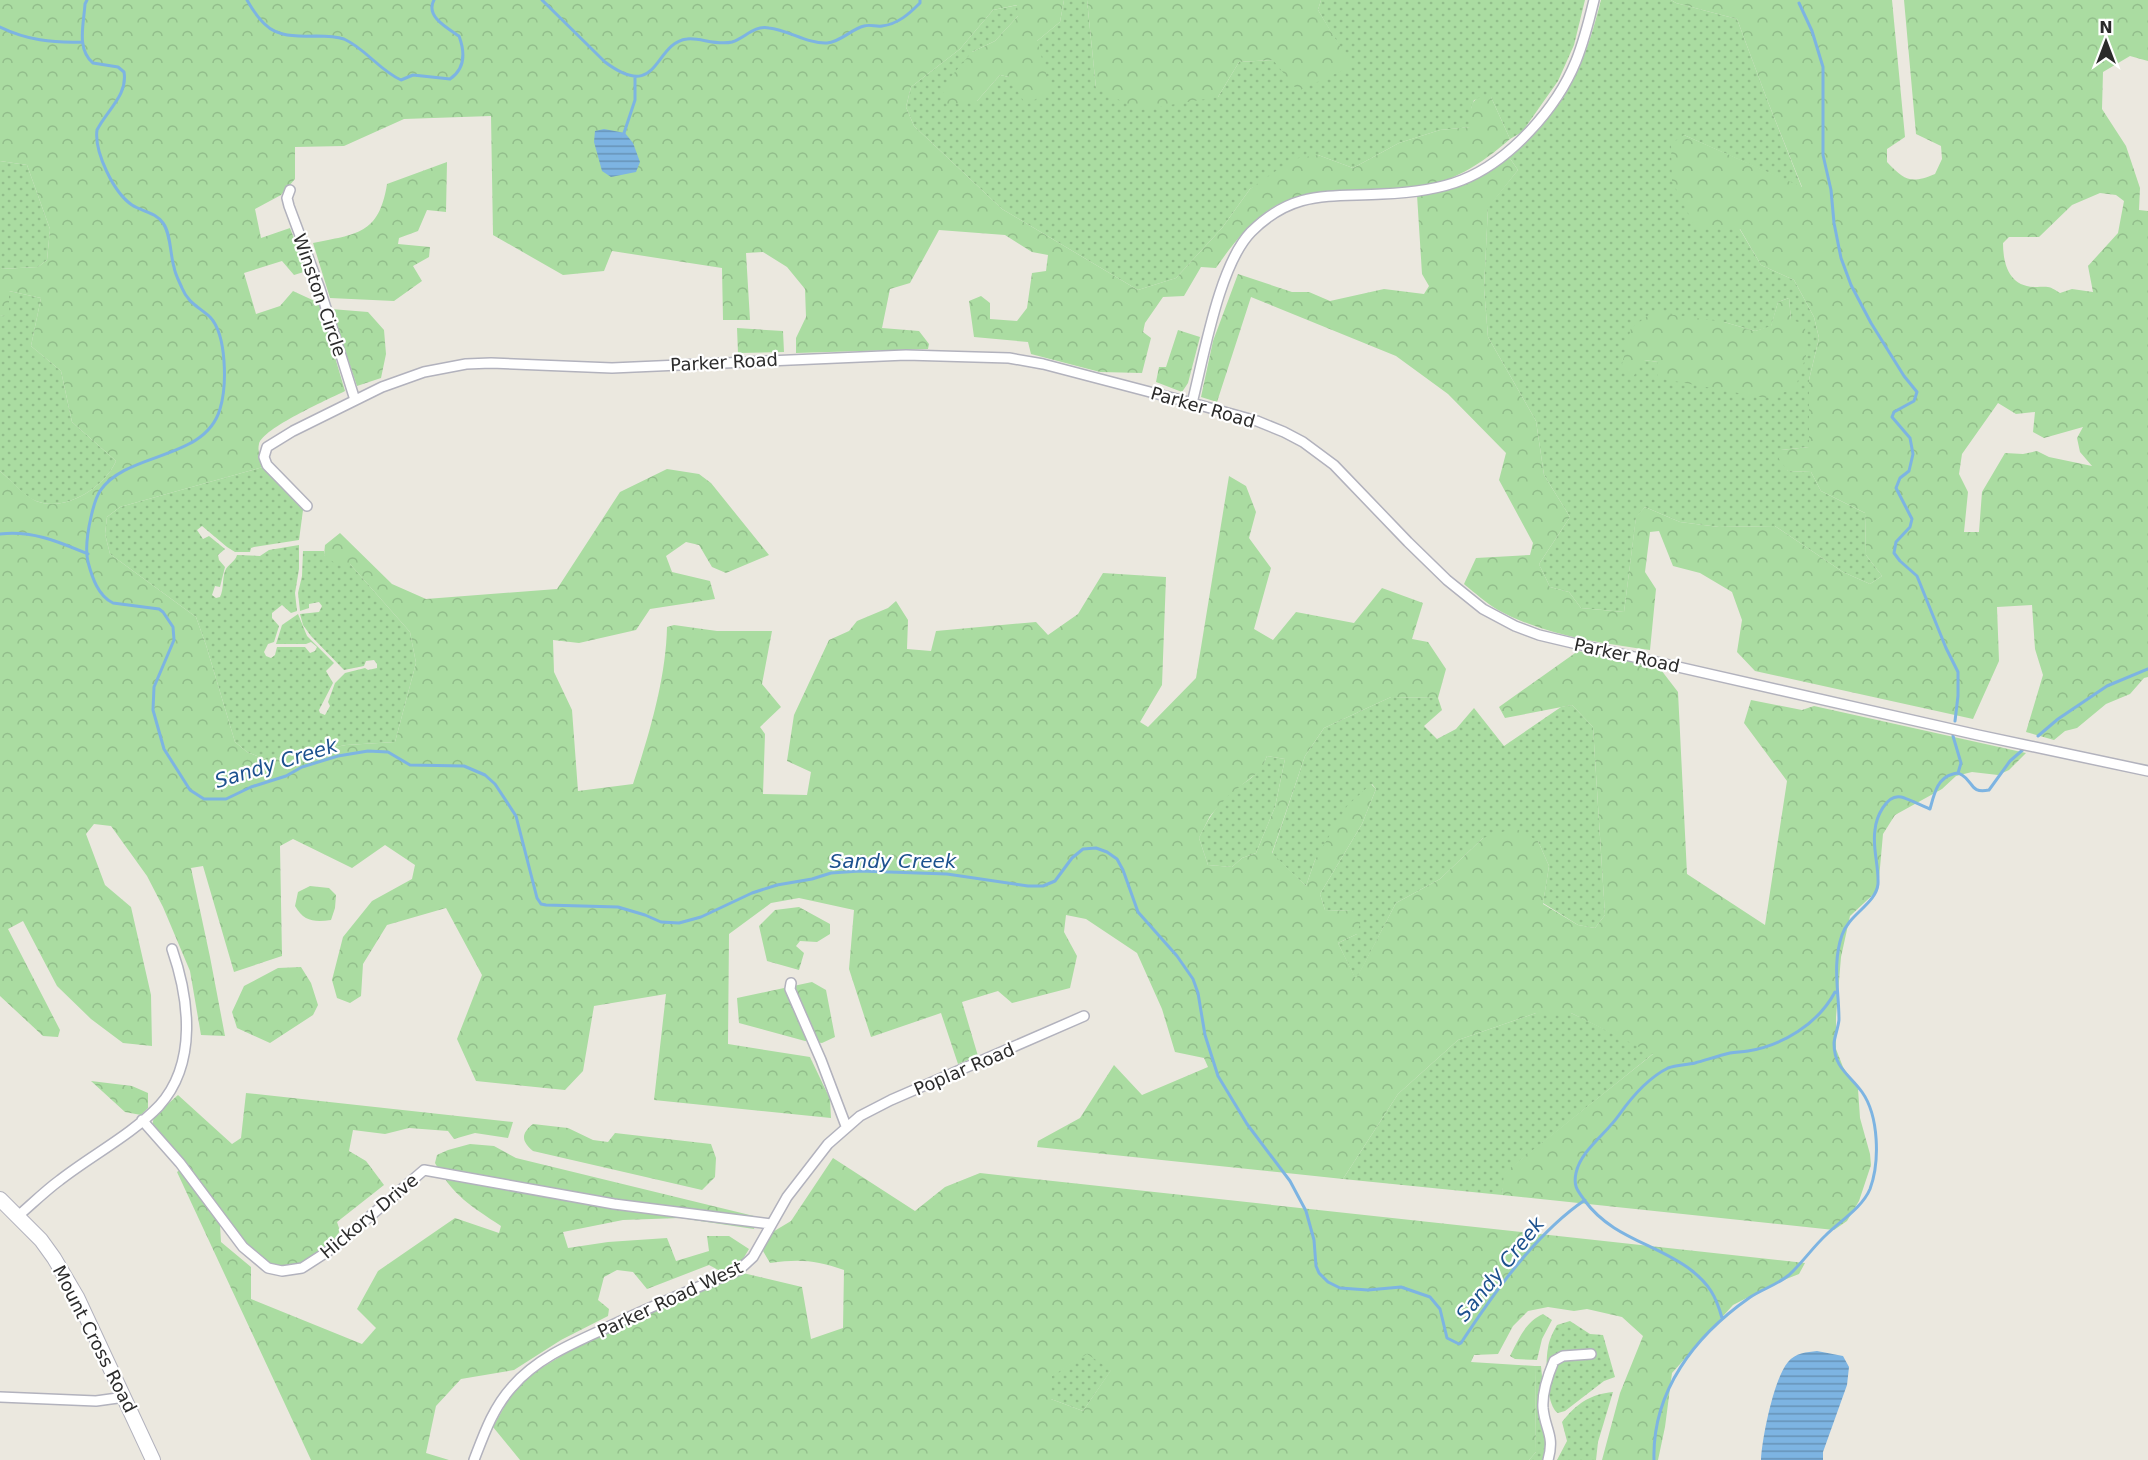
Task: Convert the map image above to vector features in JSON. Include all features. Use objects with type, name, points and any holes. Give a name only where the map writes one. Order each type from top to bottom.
[{"type":"main road","name":"Mount Cross Road","points":[[0,1199],[18,1216],[54,1258],[77,1297],[153,1460]]},
{"type":"street","points":[[1192,403],[1225,278],[1237,250],[1250,233],[1283,207],[1296,201],[1326,195],[1424,190],[1463,180],[1484,168],[1515,145],[1551,105],[1575,63],[1594,0]]},
{"type":"street","name":"Winston Circle","points":[[290,190],[287,198],[320,289],[355,400]]},
{"type":"street","name":"Parker Road","points":[[306,506],[267,465],[264,452],[273,442],[293,430],[404,378],[447,367],[491,363],[612,368],[814,357],[937,354],[989,356],[1032,362],[1192,403],[1275,428],[1317,452],[1334,465],[1447,580],[1483,609],[1515,626],[1577,644],[2148,771]]},
{"type":"street","points":[[18,1216],[59,1180],[142,1120],[163,1101],[185,1052],[187,1021],[184,993],[172,949]]},
{"type":"street","points":[[791,983],[790,989],[821,1060],[846,1126]]},
{"type":"street","name":"Poplar Road","points":[[846,1126],[891,1100],[1084,1016]]},
{"type":"street","name":"Hickory Drive","points":[[142,1120],[180,1163],[243,1247],[268,1268],[282,1272],[302,1268],[333,1248],[424,1170],[614,1204],[771,1224]]},
{"type":"street","name":"Parker Road West","points":[[474,1460],[494,1412],[512,1386],[527,1372],[572,1344],[658,1303],[739,1270],[753,1257],[787,1197],[828,1144],[846,1126]]},
{"type":"street","points":[[1548,1460],[1552,1442],[1545,1420],[1543,1401],[1554,1361],[1563,1356],[1591,1354]]},
{"type":"street","points":[[0,1398],[96,1401],[125,1397]]},
{"type":"green space","points":[[0,0],[1064,0],[1060,22],[1037,41],[1051,90],[1026,105],[1009,77],[1000,75],[977,101],[947,105],[942,96],[949,79],[972,52],[995,41],[1018,16],[1017,5],[993,10],[960,49],[911,87],[906,107],[914,126],[1002,209],[1138,290],[1176,278],[1222,228],[1250,189],[1293,159],[1318,155],[1353,168],[1399,143],[1440,130],[1470,127],[1472,104],[1478,98],[1491,97],[1510,139],[1489,156],[1452,178],[1413,188],[1326,191],[1293,198],[1268,210],[1235,242],[1216,268],[1201,267],[1184,296],[1163,297],[1145,323],[1143,332],[1151,338],[1142,373],[1100,372],[1031,354],[1028,342],[974,337],[969,301],[981,296],[990,303],[990,319],[1017,321],[1027,308],[1032,273],[1046,271],[1048,255],[1032,252],[1005,235],[939,230],[910,283],[890,289],[882,328],[919,331],[929,344],[928,349],[796,353],[796,338],[806,317],[805,289],[787,267],[763,252],[746,253],[750,320],[723,320],[722,268],[612,251],[604,271],[563,275],[493,235],[491,116],[404,119],[344,146],[295,147],[295,179],[281,195],[255,209],[261,238],[290,228],[307,271],[294,275],[282,261],[244,273],[256,314],[280,306],[293,291],[319,303],[345,391],[297,415],[263,437],[258,450],[263,467],[120,507],[107,517],[105,534],[110,554],[196,617],[235,742],[247,752],[268,760],[346,745],[395,742],[416,663],[410,632],[350,564],[336,564],[324,555],[325,545],[340,533],[392,584],[426,599],[557,589],[620,492],[667,469],[699,474],[711,483],[769,555],[726,573],[712,567],[699,545],[686,542],[666,556],[672,572],[710,581],[715,599],[650,609],[636,630],[579,643],[553,640],[554,672],[572,710],[578,791],[633,784],[651,727],[660,687],[667,627],[674,625],[717,631],[772,631],[762,684],[781,707],[760,727],[765,734],[763,794],[807,795],[811,772],[787,761],[794,715],[829,640],[849,631],[857,621],[888,608],[896,601],[908,620],[907,649],[931,651],[936,631],[1036,622],[1048,635],[1078,614],[1103,573],[1166,577],[1162,685],[1140,722],[1148,727],[1196,678],[1229,476],[1246,486],[1256,512],[1249,538],[1271,568],[1254,629],[1273,640],[1296,612],[1354,623],[1382,588],[1423,603],[1412,639],[1428,642],[1446,669],[1438,698],[1391,697],[1324,728],[1305,756],[1272,853],[1306,886],[1315,860],[1347,806],[1371,784],[1376,789],[1362,824],[1320,894],[1325,910],[1352,911],[1361,920],[1357,934],[1338,943],[1356,979],[1396,903],[1440,879],[1483,838],[1515,828],[1538,841],[1549,866],[1543,904],[1578,925],[1595,928],[1605,915],[1593,727],[1572,705],[1505,718],[1499,707],[1578,651],[1658,666],[1678,692],[1687,874],[1765,925],[1787,781],[1744,723],[1751,700],[1802,710],[1814,706],[2026,753],[2009,770],[1998,775],[1972,772],[1956,776],[1942,789],[1895,815],[1883,834],[1878,890],[1850,916],[1841,957],[1836,1049],[1843,1067],[1858,1089],[1860,1118],[1870,1154],[1871,1165],[1859,1201],[1847,1221],[1834,1230],[1502,1195],[1504,1173],[1653,1054],[1571,1013],[1536,1013],[1458,1040],[1398,1094],[1343,1179],[1037,1147],[1038,1141],[1080,1118],[1114,1065],[1142,1095],[1208,1067],[1204,1058],[1175,1052],[1162,1009],[1137,953],[1086,919],[1066,915],[1064,932],[1077,956],[1070,988],[1012,1003],[998,991],[962,1002],[978,1056],[958,1064],[941,1013],[871,1037],[849,969],[854,910],[799,898],[771,903],[729,934],[728,1044],[810,1057],[830,1099],[831,1118],[654,1100],[666,994],[594,1006],[583,1071],[565,1090],[476,1081],[457,1039],[482,975],[446,908],[387,925],[363,964],[361,996],[350,1003],[337,998],[332,980],[343,937],[372,901],[412,879],[415,865],[385,845],[352,868],[293,839],[280,846],[282,956],[234,972],[203,866],[191,868],[225,1036],[201,1035],[190,971],[163,907],[147,876],[111,826],[94,824],[86,834],[105,885],[131,907],[151,995],[152,1046],[123,1043],[91,1019],[57,986],[23,921],[8,929],[60,1030],[58,1037],[43,1036],[0,996],[0,471],[36,501],[47,504],[59,503],[83,495],[94,488],[111,471],[116,461],[72,422],[61,371],[31,346],[41,298],[9,291],[9,315],[0,316],[0,269],[38,267],[47,260],[50,229],[27,165],[0,161]],"holes":[[[1267,756],[1285,759],[1275,807],[1256,853],[1242,858],[1232,867],[1208,865],[1199,838],[1210,816],[1229,795],[1261,770]]]},
{"type":"green space","points":[[1064,0],[1087,0],[1096,88],[1218,97],[1239,62],[1273,60],[1351,66],[1318,10],[1321,0],[1585,0],[1574,45],[1558,81],[1522,132],[1510,139],[1491,97],[1474,100],[1471,109],[1471,127],[1440,130],[1399,143],[1353,168],[1318,155],[1250,189],[1222,228],[1176,278],[1138,290],[1002,209],[914,126],[906,107],[911,87],[960,49],[993,10],[1018,5],[1018,16],[995,41],[972,52],[977,101],[1000,75],[1009,77],[1037,41],[1060,22]]},
{"type":"green space","points":[[1087,0],[1321,0],[1318,10],[1352,66],[1298,91],[1273,60],[1239,62],[1218,97],[1139,110],[1096,88]]},
{"type":"green space","points":[[1601,0],[1671,0],[1737,19],[1802,188],[1684,135],[1761,265],[1794,280],[1814,317],[1819,338],[1809,380],[1809,447],[1781,450],[1788,471],[1811,472],[1821,491],[1865,513],[1866,555],[1882,576],[1870,584],[1843,572],[1775,526],[1719,527],[1680,522],[1645,507],[1636,518],[1624,612],[1581,608],[1569,592],[1550,587],[1539,564],[1570,517],[1544,475],[1536,421],[1488,337],[1484,288],[1488,207],[1518,170],[1509,157],[1554,111],[1572,82],[1586,50]],"holes":[[[1789,298],[1791,320],[1658,378],[1658,362],[1644,360],[1724,322],[1755,331],[1771,327],[1778,302]]]},
{"type":"green space","points":[[1671,0],[1892,0],[1905,137],[1887,149],[1887,162],[1904,177],[1914,180],[1935,174],[1942,159],[1941,146],[1916,134],[1904,0],[2148,0],[2148,61],[2130,56],[2103,72],[2102,109],[2126,146],[2140,188],[2139,210],[2148,211],[2148,677],[2144,678],[2130,694],[2106,704],[2077,728],[2065,731],[2054,740],[2026,732],[2043,675],[2035,649],[2032,605],[1997,607],[1999,661],[1973,719],[1755,671],[1737,652],[1742,620],[1732,592],[1700,573],[1673,566],[1659,531],[1650,532],[1645,572],[1656,589],[1650,650],[1591,641],[1553,632],[1498,610],[1464,584],[1476,558],[1530,555],[1533,543],[1499,480],[1506,453],[1448,394],[1396,356],[1251,297],[1217,402],[1201,397],[1213,341],[1238,274],[1292,292],[1309,292],[1330,301],[1384,289],[1424,294],[1429,286],[1422,274],[1417,195],[1457,187],[1485,174],[1509,157],[1518,170],[1488,208],[1484,288],[1488,337],[1536,421],[1544,475],[1570,517],[1539,564],[1550,587],[1569,592],[1581,608],[1624,612],[1636,517],[1645,507],[1680,522],[1719,527],[1775,526],[1843,572],[1870,584],[1882,576],[1866,555],[1865,513],[1821,491],[1811,472],[1788,471],[1779,459],[1781,450],[1809,447],[1809,380],[1819,338],[1814,317],[1794,280],[1761,265],[1740,229],[1695,227],[1672,181],[1671,144],[1684,135],[1802,187],[1737,19]],"holes":[[[2100,193],[2116,195],[2124,201],[2118,233],[2088,266],[2093,292],[2072,289],[2060,293],[2048,287],[2025,286],[2013,278],[2006,266],[2003,251],[2003,243],[2009,237],[2039,237],[2072,205]],[[1998,403],[2016,414],[2035,412],[2033,432],[2044,438],[2083,427],[2077,438],[2080,452],[2092,466],[2049,457],[2037,451],[2023,454],[2005,453],[1982,492],[1979,532],[1964,532],[1968,492],[1959,474],[1962,454]]]},
{"type":"green space","points":[[0,161],[27,165],[50,229],[47,260],[38,267],[0,269]]},
{"type":"green space","points":[[447,162],[446,212],[427,210],[418,231],[399,238],[398,244],[430,247],[429,257],[413,266],[422,281],[394,301],[330,298],[313,243],[353,234],[363,229],[378,213],[387,184]]},
{"type":"green space","points":[[9,291],[41,298],[31,346],[61,371],[72,422],[116,461],[111,471],[94,488],[71,500],[47,504],[31,499],[0,471],[0,316],[9,314]]},
{"type":"green space","points":[[1789,298],[1791,320],[1805,324],[1806,356],[1795,389],[1765,398],[1658,378],[1658,362],[1644,360],[1633,377],[1622,364],[1631,328],[1653,312],[1724,322],[1755,331],[1771,326],[1778,302]]},
{"type":"green space","points":[[331,309],[368,312],[384,330],[386,354],[381,378],[357,386]]},
{"type":"green space","points":[[737,328],[783,331],[784,352],[738,353]]},
{"type":"green space","points":[[1178,330],[1200,337],[1188,383],[1182,392],[1156,382],[1159,367],[1166,367]]},
{"type":"green space","points":[[263,467],[287,490],[303,510],[299,540],[254,547],[250,552],[235,552],[202,526],[197,530],[203,539],[209,536],[225,549],[218,555],[225,567],[220,587],[215,586],[212,595],[216,598],[220,597],[225,571],[237,555],[260,556],[269,550],[299,545],[299,569],[295,593],[297,611],[291,613],[282,605],[272,613],[272,618],[279,626],[274,642],[268,644],[264,652],[271,658],[275,655],[277,647],[305,647],[310,653],[315,651],[317,647],[311,642],[276,644],[282,625],[298,614],[307,636],[334,663],[326,671],[333,683],[319,710],[325,715],[330,706],[328,702],[335,683],[345,673],[365,668],[368,670],[377,668],[377,664],[374,660],[366,661],[364,666],[344,670],[303,625],[300,614],[319,612],[322,606],[319,602],[309,604],[309,608],[300,611],[298,593],[302,576],[303,551],[324,551],[324,555],[350,564],[410,632],[416,663],[395,742],[346,745],[268,760],[247,752],[235,742],[196,617],[110,554],[105,534],[107,517],[120,507]]},
{"type":"green space","points":[[1391,697],[1438,698],[1442,710],[1424,726],[1437,739],[1456,729],[1474,708],[1504,746],[1561,707],[1572,705],[1593,727],[1605,915],[1595,928],[1578,925],[1543,903],[1549,866],[1538,841],[1483,838],[1440,879],[1396,903],[1356,980],[1338,943],[1357,934],[1352,911],[1325,910],[1320,894],[1362,824],[1376,789],[1372,784],[1315,860],[1306,886],[1272,854],[1305,756],[1324,728]]},
{"type":"green space","points":[[1267,756],[1285,759],[1275,807],[1256,853],[1242,858],[1232,867],[1208,865],[1199,838],[1205,826],[1223,800],[1260,770]]},
{"type":"green space","points":[[310,886],[329,888],[336,895],[331,920],[310,920],[298,911],[295,906],[298,892]]},
{"type":"green space","points":[[799,907],[830,924],[830,934],[817,942],[800,941],[796,946],[804,953],[799,970],[767,961],[759,926],[775,910]]},
{"type":"green space","points":[[301,967],[311,983],[318,1005],[313,1015],[270,1043],[237,1028],[232,1012],[244,986],[278,968]]},
{"type":"green space","points":[[812,982],[826,990],[835,1037],[822,1043],[805,1041],[739,1023],[737,998]]},
{"type":"green space","points":[[1536,1013],[1571,1013],[1654,1053],[1505,1173],[1502,1195],[1343,1179],[1398,1094],[1458,1040]]},
{"type":"green space","points":[[91,1081],[132,1086],[148,1093],[148,1108],[141,1115],[125,1112]]},
{"type":"green space","points":[[246,1093],[513,1122],[508,1138],[475,1133],[454,1139],[448,1131],[409,1128],[385,1134],[353,1130],[349,1151],[366,1161],[384,1185],[337,1222],[340,1231],[318,1255],[298,1265],[278,1268],[258,1259],[248,1248],[186,1164],[152,1127],[154,1116],[178,1095],[232,1144],[241,1138]]},
{"type":"green space","points":[[533,1124],[568,1128],[593,1140],[608,1142],[615,1133],[711,1144],[716,1158],[715,1177],[702,1190],[533,1151],[525,1141],[524,1135]]},
{"type":"green space","points":[[470,1144],[494,1146],[516,1158],[758,1217],[754,1229],[680,1218],[623,1220],[563,1232],[568,1248],[608,1242],[667,1238],[676,1261],[709,1251],[707,1236],[729,1236],[749,1249],[740,1264],[722,1272],[709,1265],[647,1289],[633,1272],[617,1270],[604,1277],[598,1300],[609,1309],[608,1316],[561,1340],[514,1370],[461,1379],[436,1406],[426,1453],[449,1460],[311,1460],[177,1172],[180,1170],[220,1225],[221,1242],[251,1267],[251,1299],[362,1344],[376,1328],[357,1309],[378,1271],[455,1218],[499,1233],[501,1226],[456,1192],[435,1163],[437,1155]]},
{"type":"green space","points":[[833,1158],[915,1211],[945,1187],[980,1173],[1805,1263],[1799,1274],[1733,1305],[1672,1373],[1658,1460],[1602,1460],[1620,1393],[1643,1336],[1622,1317],[1587,1309],[1574,1311],[1548,1307],[1528,1311],[1513,1326],[1498,1354],[1474,1355],[1471,1362],[1535,1366],[1536,1452],[1529,1460],[520,1460],[493,1427],[512,1393],[533,1373],[571,1350],[667,1303],[743,1273],[802,1287],[811,1339],[843,1328],[844,1270],[807,1261],[770,1263],[763,1251],[771,1233],[791,1221]],"holes":[[[1087,1354],[1111,1370],[1083,1411],[1051,1399],[1052,1376]]]},
{"type":"green space","points":[[1543,1314],[1552,1320],[1542,1339],[1537,1360],[1515,1359],[1510,1356],[1527,1326]]},
{"type":"green space","points":[[1570,1321],[1590,1334],[1603,1335],[1615,1377],[1604,1381],[1565,1411],[1558,1413],[1554,1409],[1549,1393],[1547,1355],[1550,1339],[1557,1325]]},
{"type":"green space","points":[[1087,1353],[1112,1369],[1083,1411],[1051,1399],[1051,1376]]},
{"type":"green space","points":[[1535,1366],[1541,1366],[1545,1407],[1551,1420],[1552,1433],[1547,1460],[1529,1460],[1536,1452]]},
{"type":"green space","points":[[1613,1392],[1598,1442],[1596,1460],[1557,1460],[1567,1441],[1562,1422],[1584,1401],[1597,1395]]},
{"type":"water","points":[[604,129],[625,133],[633,143],[640,162],[636,172],[611,177],[602,171],[594,142],[595,131]]},
{"type":"water","points":[[1817,1351],[1843,1356],[1849,1367],[1847,1385],[1823,1452],[1823,1460],[1761,1460],[1770,1409],[1783,1370],[1794,1357]]},
{"type":"waterway","name":"Sandy Creek","points":[[87,0],[82,35],[84,51],[93,63],[118,67],[124,72],[120,95],[97,130],[102,160],[112,182],[125,199],[132,205],[149,212],[163,223],[169,238],[175,272],[184,293],[216,325],[224,361],[222,399],[212,426],[199,438],[183,447],[128,469],[112,478],[97,497],[87,540],[87,557],[90,568],[96,586],[103,596],[113,603],[159,609],[173,627],[174,640],[154,687],[153,710],[164,749],[190,790],[204,799],[226,799],[251,787],[286,776],[302,767],[338,756],[368,751],[388,752],[410,765],[464,766],[485,775],[495,784],[516,816],[537,898],[541,904],[618,907],[661,922],[679,923],[701,917],[752,893],[831,873],[860,871],[947,874],[1028,886],[1043,886],[1055,881],[1072,858],[1083,849],[1096,848],[1117,859],[1138,912],[1177,956],[1193,979],[1198,993],[1205,1035],[1218,1076],[1247,1124],[1290,1181],[1306,1211],[1314,1240],[1316,1266],[1328,1282],[1340,1288],[1368,1290],[1401,1287],[1430,1297],[1440,1309],[1447,1338],[1459,1344],[1501,1285],[1533,1247],[1549,1229],[1585,1200]]},
{"type":"waterway","name":"Sandy Creek","points":[[247,0],[267,27],[275,31],[292,36],[330,36],[344,39],[401,80],[413,75],[450,79],[461,65],[462,48],[459,36],[443,25],[432,11],[434,0]]},
{"type":"waterway","name":"Sandy Creek","points":[[542,0],[605,62],[623,73],[636,76],[646,74],[676,43],[687,39],[726,43],[737,40],[759,28],[764,28],[776,29],[820,43],[827,43],[864,26],[882,26],[893,23],[912,11],[920,0]]},
{"type":"waterway","points":[[1799,3],[1812,31],[1823,67],[1823,155],[1831,190],[1834,223],[1841,258],[1851,285],[1871,323],[1904,376],[1917,392],[1914,401],[1894,412],[1892,417],[1910,438],[1913,454],[1909,471],[1900,478],[1896,488],[1912,519],[1910,527],[1896,542],[1894,553],[1917,576],[1958,672],[1955,721]]},
{"type":"waterway","points":[[0,27],[40,40],[82,42]]},
{"type":"waterway","points":[[623,136],[635,100],[635,77]]},
{"type":"waterway","points":[[0,534],[34,535],[88,554]]},
{"type":"waterway","points":[[2038,736],[2058,719],[2107,686],[2148,669]]},
{"type":"waterway","points":[[1953,736],[1961,763],[1958,773]]},
{"type":"waterway","points":[[1654,1460],[1655,1435],[1660,1411],[1669,1388],[1695,1348],[1729,1313],[1754,1295],[1789,1275],[1821,1240],[1856,1208],[1870,1189],[1876,1153],[1872,1113],[1862,1092],[1839,1065],[1834,1043],[1839,1020],[1837,956],[1845,928],[1876,891],[1878,877],[1874,836],[1880,813],[1886,803],[1896,797],[1930,809],[1940,783],[1954,774],[1962,775],[1975,789],[1989,790],[2010,761],[2026,747]]},
{"type":"waterway","points":[[1722,1318],[1711,1291],[1691,1270],[1664,1253],[1621,1232],[1596,1214],[1577,1188],[1576,1173],[1588,1150],[1635,1095],[1661,1072],[1671,1067],[1774,1044],[1809,1023],[1819,1014],[1835,992]]}]
